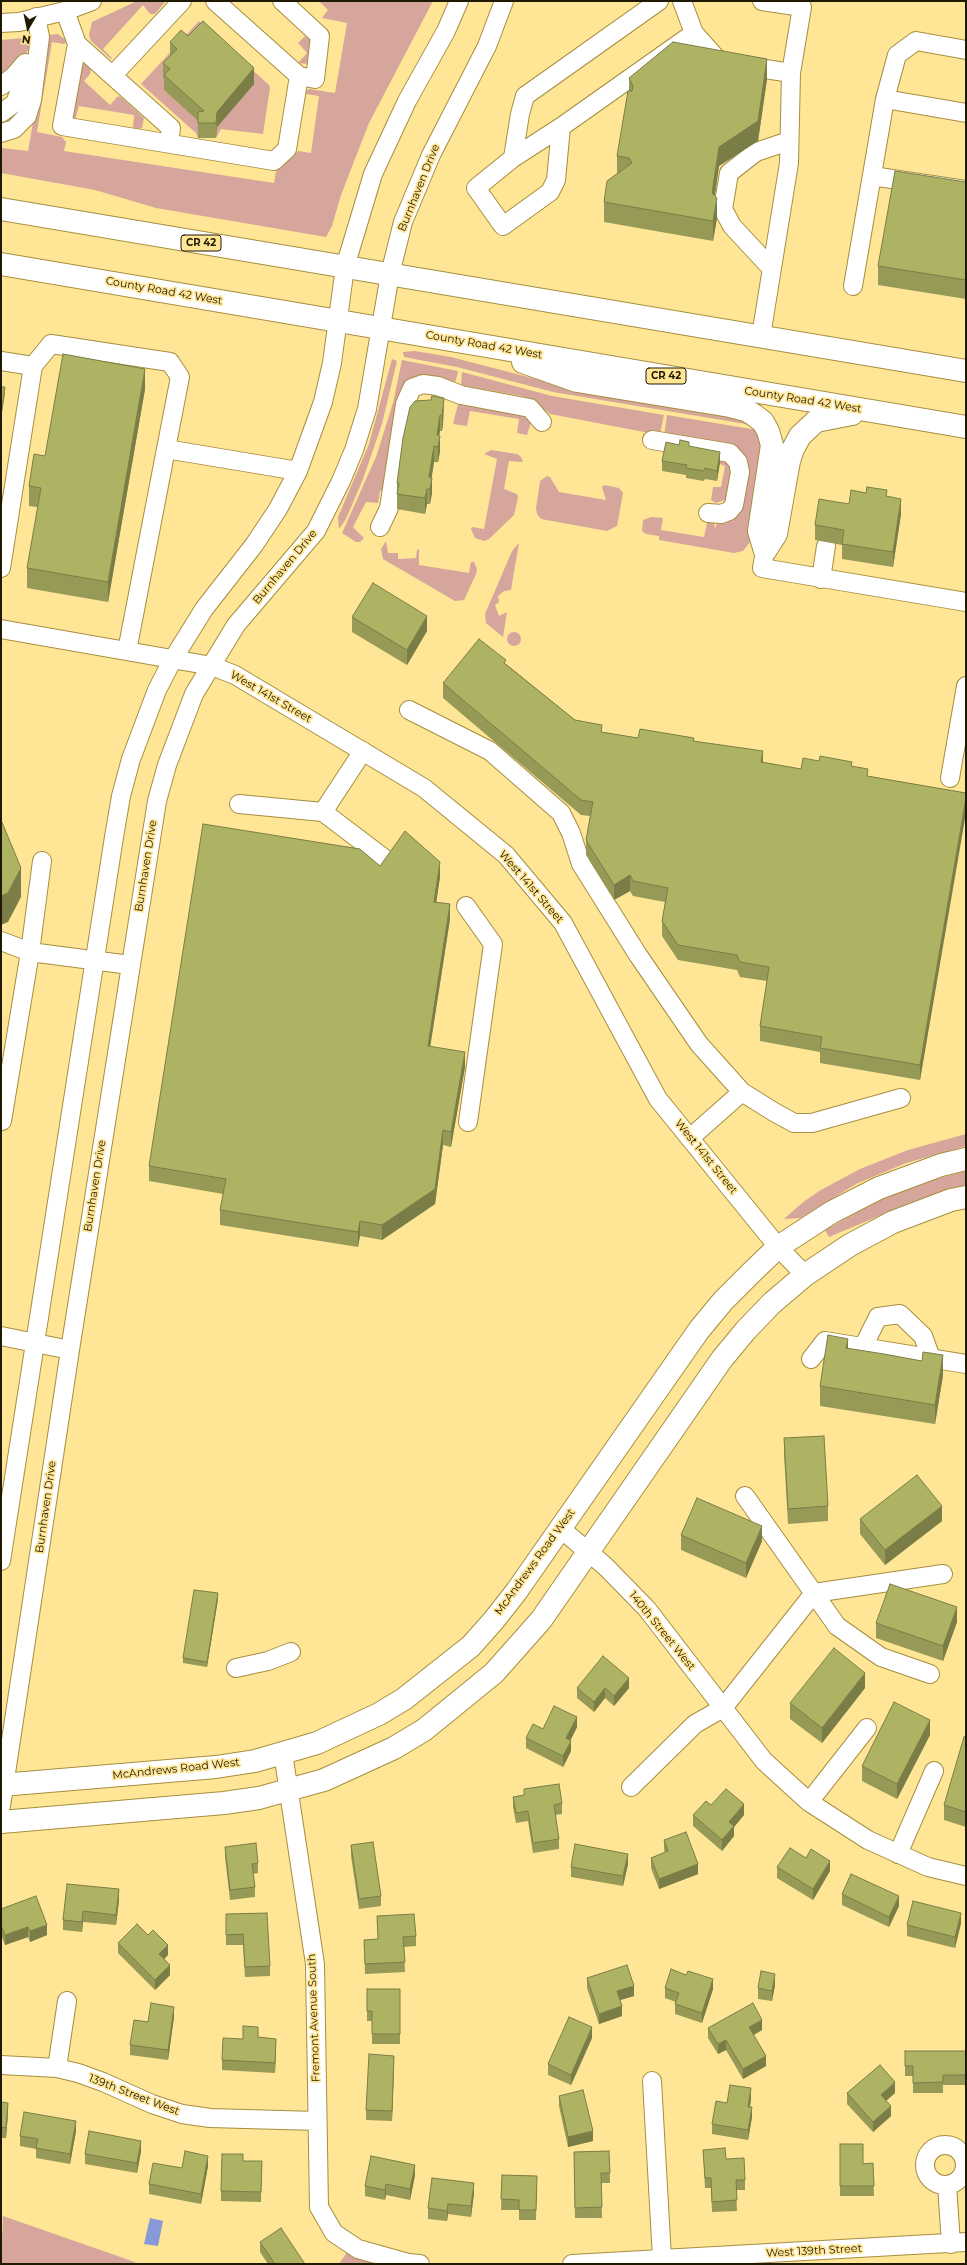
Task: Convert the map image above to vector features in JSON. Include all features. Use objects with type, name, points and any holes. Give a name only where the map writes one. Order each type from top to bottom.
[{"type":"main road","name":"CR 42","points":[[1,209],[966,371]]},
{"type":"main road","name":"County Road 42 West","points":[[1,264],[966,427]]},
{"type":"main road","points":[[467,342],[577,381],[730,406],[746,410],[754,415],[763,422],[768,431],[772,446],[759,531],[765,551]]},
{"type":"main road","points":[[765,551],[776,534],[789,461],[800,436],[816,421],[830,417],[872,411]]},
{"type":"main road","name":"McAndrews Road West","points":[[2,1792],[216,1767],[255,1761],[318,1743],[379,1714],[404,1699],[471,1646],[494,1620],[699,1330],[723,1300],[778,1248],[832,1212],[879,1188],[941,1165],[966,1159]]},
{"type":"main road","points":[[1,1822],[224,1803],[289,1791],[324,1780],[394,1748],[424,1730],[463,1700],[518,1648],[541,1620],[722,1359],[772,1302],[805,1275],[850,1245],[893,1222],[951,1200],[966,1197]]},
{"type":"street","points":[[1,23],[65,11],[92,1]]},
{"type":"street","points":[[112,75],[182,1]]},
{"type":"street","points":[[215,1],[299,76],[315,79],[320,36],[282,1]]},
{"type":"street","points":[[1,1561],[121,796],[129,766],[157,690],[173,659],[204,609],[254,545],[274,515],[298,471],[323,402],[332,363],[344,267],[373,174],[406,101],[446,31],[459,1]]},
{"type":"street","name":"Burnhaven Drive","points":[[2,1792],[130,965],[157,801],[167,765],[194,694],[236,625],[316,531],[354,450],[367,408],[390,274],[403,222],[430,155],[487,46],[504,1]]},
{"type":"street","points":[[513,158],[520,114],[525,96],[659,1]]},
{"type":"street","points":[[682,1],[694,33],[718,60],[733,64],[791,73]]},
{"type":"street","points":[[761,336],[789,163],[791,73],[802,7],[762,1]]},
{"type":"street","points":[[65,11],[77,44],[171,128],[168,143]]},
{"type":"street","points":[[1,122],[14,117],[22,107],[40,37],[36,17]]},
{"type":"street","points":[[561,127],[556,180],[550,192],[503,226],[476,188],[513,158],[561,127],[694,33]]},
{"type":"street","points":[[854,286],[885,99],[896,55],[916,41],[966,50]]},
{"type":"street","points":[[77,44],[62,126],[274,161],[287,149],[299,76]]},
{"type":"street","points":[[1,91],[13,80],[38,47]]},
{"type":"street","points":[[1,133],[14,129],[27,116],[32,100],[38,47]]},
{"type":"street","points":[[1,103],[9,97],[13,80]]},
{"type":"street","points":[[1,113],[15,103],[13,80]]},
{"type":"street","points":[[885,99],[966,113]]},
{"type":"street","points":[[772,269],[732,226],[723,209],[729,173],[756,152],[789,141]]},
{"type":"street","points":[[872,176],[966,190]]},
{"type":"street","points":[[1,568],[4,528],[33,366],[51,344],[170,362],[180,377],[127,651]]},
{"type":"street","points":[[1,361],[33,366]]},
{"type":"street","points":[[380,527],[388,508],[405,404],[412,388],[423,384],[438,386],[460,395],[530,408],[542,422]]},
{"type":"street","points":[[652,440],[730,453],[738,462],[740,472],[734,504],[729,511],[721,514],[708,513]]},
{"type":"street","points":[[166,449],[298,471]]},
{"type":"street","points":[[821,579],[826,546]]},
{"type":"street","points":[[765,551],[762,568],[966,602]]},
{"type":"street","name":"West 141st Street","points":[[1,630],[212,666],[235,674],[424,788],[506,855],[563,923],[658,1099],[778,1248],[805,1275]]},
{"type":"street","points":[[950,778],[966,686]]},
{"type":"street","points":[[409,710],[490,751],[562,813],[581,864],[638,955],[699,1044],[742,1092],[794,1123],[812,1123],[901,1098]]},
{"type":"street","points":[[323,812],[363,750]]},
{"type":"street","points":[[239,804],[323,812],[385,859]]},
{"type":"street","points":[[2,1121],[6,1057],[30,952],[42,860]]},
{"type":"street","points":[[466,906],[493,944],[468,1122]]},
{"type":"street","points":[[1,941],[30,952],[130,965]]},
{"type":"street","points":[[690,1138],[742,1092]]},
{"type":"street","points":[[863,1347],[878,1317],[900,1314],[922,1336],[931,1358]]},
{"type":"street","points":[[1,1336],[70,1350]]},
{"type":"street","points":[[811,1359],[825,1341],[966,1364]]},
{"type":"street","points":[[745,1496],[837,1626],[881,1657],[930,1674]]},
{"type":"street","name":"140th Street West","points":[[560,1528],[589,1552],[647,1609],[764,1761],[808,1802],[868,1840],[928,1867],[966,1876]]},
{"type":"street","points":[[631,1787],[695,1724],[723,1708],[814,1593],[943,1574]]},
{"type":"street","points":[[236,1668],[268,1661],[291,1652]]},
{"type":"street","points":[[808,1802],[867,1728]]},
{"type":"street","name":"Fremont Avenue South","points":[[283,1753],[315,1964],[319,2207],[334,2233],[358,2248],[408,2263],[420,2264]]},
{"type":"street","points":[[898,1854],[934,1771]]},
{"type":"street","points":[[57,2068],[67,2001]]},
{"type":"street","name":"139th Street West","points":[[1,2065],[57,2068],[103,2082],[152,2104],[182,2114],[210,2118],[317,2121]]},
{"type":"street","points":[[652,2081],[662,2258]]},
{"type":"street","points":[[947,2185],[959,2243]]},
{"type":"street","name":"West 139th Street","points":[[572,2264],[959,2243]]},
{"type":"shaded area","points":[[137,1],[166,1],[155,14],[150,14],[143,5],[103,49],[112,58],[111,59],[91,41],[89,35],[92,22]]},
{"type":"shaded area","points":[[319,1],[433,1],[369,123],[341,195],[332,226],[326,237],[156,208],[95,190],[1,173],[1,148],[28,151],[48,37],[49,35],[58,34],[67,41],[64,44],[52,42],[37,132],[62,137],[66,142],[64,151],[274,183],[276,171],[298,151],[311,153],[319,96],[305,94],[306,91],[309,89],[335,93],[347,23],[322,18],[328,10]]},
{"type":"shaded area","points":[[199,21],[269,85],[270,88],[263,134],[221,129],[216,138],[170,84],[164,90],[204,126],[198,127],[198,138],[196,133],[141,84]]},
{"type":"shaded area","points":[[305,36],[312,44],[309,64],[298,63],[307,53],[298,43]]},
{"type":"shaded area","points":[[23,38],[30,41],[29,49],[6,79],[1,82],[1,40]]},
{"type":"shaded area","points":[[81,64],[86,64],[91,69],[90,74],[84,81],[110,105],[118,96],[122,98],[144,118],[142,128],[135,130],[133,127],[134,115],[79,106],[75,120],[73,117]]},
{"type":"shaded area","points":[[415,351],[451,357],[551,383],[741,416],[752,425],[553,392],[457,367],[404,357],[403,352]]},
{"type":"shaded area","points":[[392,359],[397,361],[382,424],[363,479],[346,519],[339,529],[338,517],[369,444]]},
{"type":"shaded area","points":[[402,360],[458,371],[456,380],[454,383],[419,378],[385,490],[380,491],[378,503],[366,502],[353,527],[364,538],[360,542],[356,542],[342,533],[376,457],[393,403]]},
{"type":"shaded area","points":[[462,372],[552,396],[664,415],[660,435],[550,414],[531,399],[522,396],[461,385]]},
{"type":"shaded area","points":[[458,404],[528,417],[531,422],[527,435],[517,433],[519,419],[470,411],[467,426],[453,424]]},
{"type":"shaded area","points":[[667,415],[758,429],[766,452],[750,542],[743,551],[734,553],[659,540],[659,536],[646,534],[642,531],[643,520],[651,517],[663,518],[661,530],[704,537],[707,523],[714,523],[715,529],[717,523],[733,517],[745,467],[664,436]]},
{"type":"shaded area","points":[[491,450],[517,454],[521,457],[523,462],[509,461],[504,489],[517,494],[518,498],[514,515],[489,539],[484,541],[475,538],[471,529],[472,527],[484,529],[497,459],[484,454]]},
{"type":"shaded area","points":[[689,453],[725,460],[733,469],[729,497],[716,503],[711,500],[713,487],[721,487],[725,466]]},
{"type":"shaded area","points":[[547,476],[550,477],[559,492],[606,500],[602,487],[604,485],[619,488],[623,493],[617,526],[607,531],[541,519],[537,514],[536,508],[540,481]]},
{"type":"shaded area","points":[[386,541],[388,553],[398,553],[398,559],[416,558],[417,550],[419,549],[419,565],[469,573],[471,562],[474,562],[477,569],[476,574],[464,600],[455,601],[383,559],[381,549]]},
{"type":"shaded area","points":[[519,543],[511,590],[504,591],[498,596],[499,602],[495,605],[499,616],[507,612],[503,637],[486,623],[485,614],[512,551]]},
{"type":"shaded area","points":[[511,632],[517,632],[521,636],[521,642],[517,646],[511,646],[507,642],[507,636]]},
{"type":"shaded area","points":[[966,1134],[966,1146],[906,1163],[856,1184],[800,1218],[784,1219],[802,1203],[819,1191],[860,1169],[908,1150]]},
{"type":"shaded area","points":[[966,1171],[966,1185],[910,1203],[829,1237],[825,1230],[890,1195],[924,1182]]},
{"type":"shaded area","points":[[3,2216],[132,2261],[138,2264],[1,2264]]},
{"type":"shaded area","points":[[352,2245],[420,2264],[339,2264]]},
{"type":"water","points":[[150,2218],[163,2221],[158,2246],[144,2244]]},
{"type":"building","points":[[203,21],[254,68],[217,112],[216,123],[198,123],[198,112],[204,111],[164,75],[170,69],[163,63],[177,49],[170,42],[181,30],[188,36]]},
{"type":"building","points":[[673,42],[767,59],[758,121],[719,147],[712,193],[717,198],[713,221],[604,202],[607,181],[632,163],[629,158],[617,156],[628,91],[632,91],[633,86],[629,78]]},
{"type":"building","points":[[895,171],[966,182],[966,280],[878,266]]},
{"type":"building","points":[[63,354],[145,369],[108,582],[27,568],[41,488],[29,486],[34,454],[45,456]]},
{"type":"building","points":[[1,387],[5,387],[1,414]]},
{"type":"building","points":[[432,396],[444,398],[442,416],[440,415],[437,435],[440,436],[438,447],[434,446],[429,477],[432,478],[430,489],[427,489],[425,498],[397,494],[403,438],[410,407],[415,401],[431,400]]},
{"type":"building","points":[[680,440],[689,442],[689,446],[720,452],[717,471],[705,468],[704,471],[686,468],[687,465],[662,461],[666,442],[679,445]]},
{"type":"building","points":[[867,487],[887,490],[886,496],[901,499],[893,552],[842,544],[844,530],[815,525],[819,499],[849,504],[851,490],[866,493]]},
{"type":"building","points":[[373,583],[427,616],[407,650],[352,617]]},
{"type":"building","points":[[479,639],[506,660],[504,663],[575,720],[602,725],[601,732],[638,738],[640,729],[694,738],[693,741],[763,751],[761,762],[801,769],[803,758],[819,761],[820,756],[852,762],[851,766],[868,769],[867,776],[966,793],[920,1065],[820,1048],[822,1037],[760,1026],[769,967],[740,962],[737,955],[678,945],[662,921],[668,888],[633,881],[630,875],[614,885],[586,840],[593,802],[581,800],[443,683]]},
{"type":"building","points":[[1,820],[21,868],[8,893],[1,896]]},
{"type":"building","points":[[203,824],[360,849],[380,866],[405,831],[440,862],[434,902],[450,904],[428,1046],[465,1052],[451,1132],[443,1130],[435,1189],[382,1225],[360,1221],[358,1232],[220,1210],[226,1179],[149,1166]]},
{"type":"building","points":[[828,1335],[848,1339],[846,1348],[922,1361],[923,1352],[943,1355],[935,1405],[820,1386]]},
{"type":"building","points":[[824,1436],[828,1506],[788,1509],[784,1438]]},
{"type":"building","points":[[917,1475],[942,1506],[885,1550],[860,1519]]},
{"type":"building","points":[[697,1498],[762,1526],[746,1563],[681,1535]]},
{"type":"building","points":[[890,1584],[957,1607],[943,1646],[876,1623]]},
{"type":"building","points":[[194,1590],[218,1593],[207,1662],[183,1658]]},
{"type":"building","points":[[834,1648],[865,1673],[822,1728],[790,1703]]},
{"type":"building","points":[[603,1656],[629,1678],[614,1696],[605,1688],[594,1702],[577,1688]]},
{"type":"building","points":[[894,1702],[930,1720],[897,1784],[862,1766]]},
{"type":"building","points":[[554,1706],[577,1717],[566,1738],[571,1741],[563,1756],[526,1738],[533,1724],[543,1729]]},
{"type":"building","points":[[964,1737],[966,1737],[966,1812],[944,1805]]},
{"type":"building","points":[[559,1784],[562,1803],[554,1805],[559,1839],[533,1843],[528,1811],[516,1813],[513,1797],[524,1795],[524,1789]]},
{"type":"building","points":[[726,1789],[744,1804],[729,1822],[734,1826],[722,1840],[693,1815],[706,1801],[711,1805]]},
{"type":"building","points":[[686,1832],[698,1864],[659,1879],[651,1858],[668,1851],[664,1840]]},
{"type":"building","points":[[373,1842],[381,1896],[359,1899],[351,1845]]},
{"type":"building","points":[[256,1843],[258,1863],[252,1864],[255,1887],[230,1890],[225,1847]]},
{"type":"building","points":[[575,1844],[628,1854],[623,1876],[571,1867]]},
{"type":"building","points":[[790,1848],[806,1858],[811,1849],[830,1861],[813,1889],[777,1867]]},
{"type":"building","points":[[851,1874],[899,1896],[889,1917],[842,1894]]},
{"type":"building","points":[[67,1884],[119,1889],[116,1915],[83,1911],[82,1922],[63,1920]]},
{"type":"building","points":[[36,1896],[47,1925],[30,1931],[28,1927],[5,1935],[1,1925],[1,1909]]},
{"type":"building","points":[[913,1901],[961,1913],[955,1937],[907,1925]]},
{"type":"building","points":[[267,1913],[270,1966],[245,1967],[243,1934],[226,1935],[226,1914]]},
{"type":"building","points":[[414,1914],[416,1936],[403,1937],[405,1962],[365,1964],[364,1940],[378,1939],[377,1916]]},
{"type":"building","points":[[137,1924],[148,1935],[153,1930],[168,1945],[159,1954],[170,1965],[155,1980],[118,1943]]},
{"type":"building","points":[[627,1965],[634,1986],[617,1991],[622,2006],[599,2014],[587,1978]]},
{"type":"building","points":[[671,1969],[686,1975],[688,1971],[713,1979],[702,2013],[675,2004],[679,1993],[665,1988]]},
{"type":"building","points":[[761,1971],[775,1974],[772,1991],[758,1988]]},
{"type":"building","points":[[367,1989],[400,1989],[400,2034],[372,2034],[372,2011],[367,2011]]},
{"type":"building","points":[[151,2003],[174,2007],[168,2050],[130,2045],[134,2020],[148,2022]]},
{"type":"building","points":[[753,2003],[762,2020],[749,2027],[766,2056],[743,2069],[726,2040],[718,2044],[708,2028]]},
{"type":"building","points":[[569,2017],[592,2027],[571,2075],[548,2064]]},
{"type":"building","points":[[243,2026],[258,2027],[258,2037],[276,2039],[275,2063],[222,2060],[223,2038],[243,2039]]},
{"type":"building","points":[[905,2051],[966,2051],[966,2075],[943,2075],[943,2082],[913,2083],[913,2066],[905,2066]]},
{"type":"building","points":[[369,2054],[394,2056],[392,2111],[366,2110]]},
{"type":"building","points":[[880,2065],[895,2082],[881,2095],[891,2106],[873,2122],[847,2093]]},
{"type":"building","points":[[730,2085],[751,2088],[748,2107],[752,2107],[748,2130],[712,2124],[716,2101],[727,2103]]},
{"type":"building","points":[[583,2090],[593,2131],[568,2137],[559,2096]]},
{"type":"building","points":[[1,2102],[8,2103],[6,2128],[1,2127]]},
{"type":"building","points":[[24,2112],[76,2121],[70,2154],[36,2148],[38,2139],[20,2136]]},
{"type":"building","points":[[89,2131],[141,2141],[137,2163],[85,2154]]},
{"type":"building","points":[[840,2144],[863,2144],[863,2164],[873,2163],[874,2186],[840,2186]]},
{"type":"building","points":[[725,2148],[726,2159],[744,2158],[745,2180],[736,2180],[737,2200],[712,2202],[711,2178],[705,2178],[703,2150]]},
{"type":"building","points":[[185,2151],[208,2156],[201,2194],[149,2184],[153,2163],[182,2168]]},
{"type":"building","points":[[609,2151],[610,2173],[601,2173],[602,2207],[575,2208],[574,2152]]},
{"type":"building","points":[[222,2154],[243,2154],[243,2161],[262,2161],[261,2192],[221,2191]]},
{"type":"building","points":[[371,2156],[415,2165],[410,2189],[386,2184],[385,2190],[365,2186]]},
{"type":"building","points":[[502,2175],[537,2176],[536,2210],[519,2210],[519,2200],[501,2199]]},
{"type":"building","points":[[432,2178],[474,2183],[471,2206],[448,2204],[447,2211],[428,2208]]},
{"type":"building","points":[[281,2228],[305,2264],[275,2264],[260,2242]]}]
